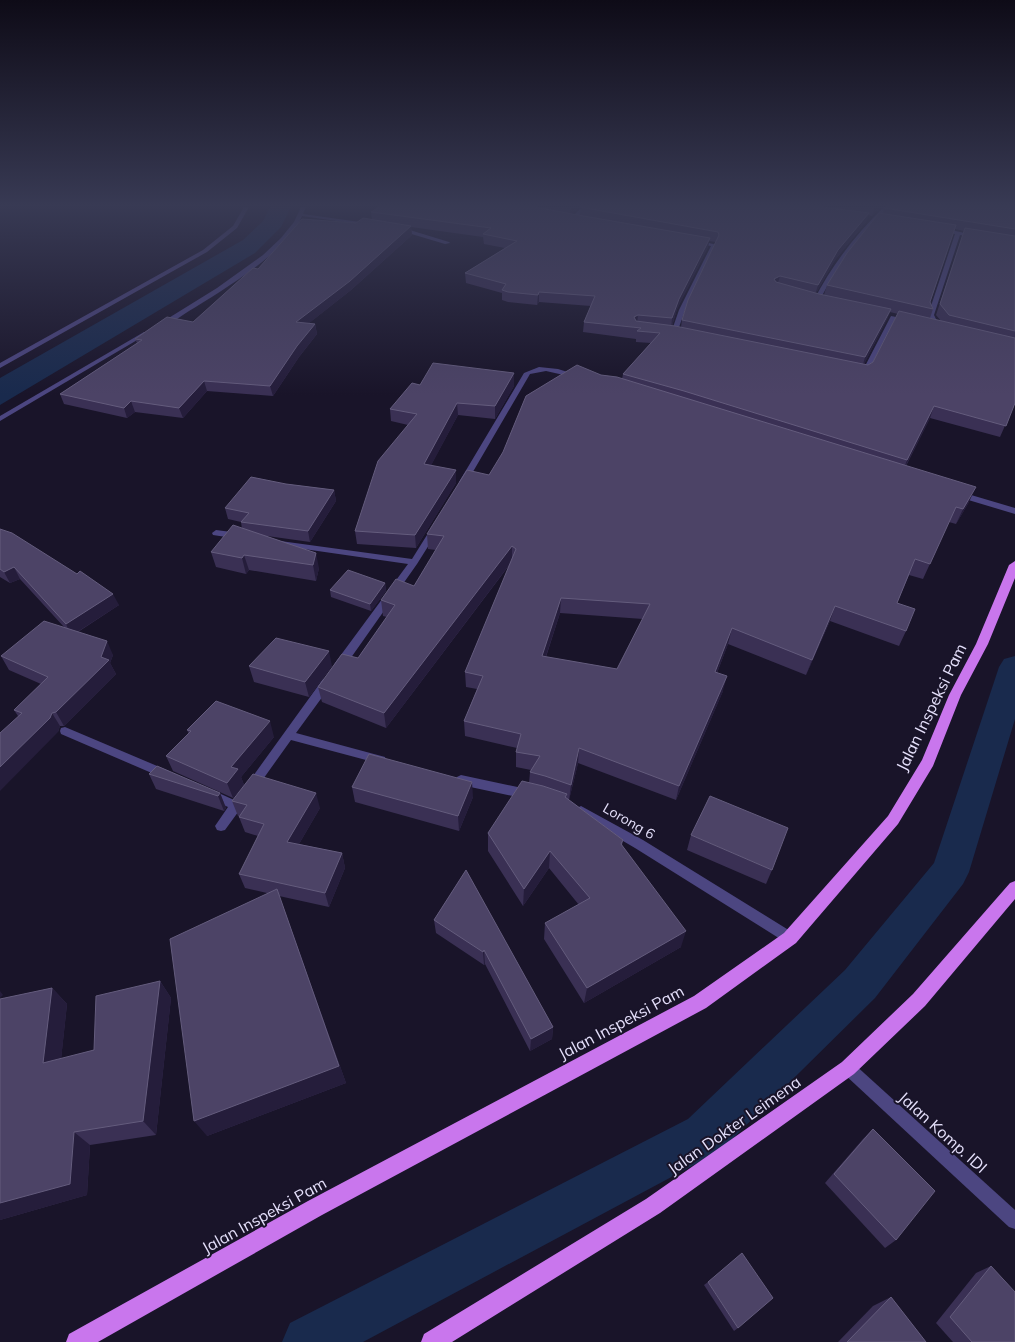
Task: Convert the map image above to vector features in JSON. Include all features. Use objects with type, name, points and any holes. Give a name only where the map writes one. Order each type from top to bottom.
[{"type":"main road","name":"Jalan Inspeksi Pam","points":[[76,1342],[315,1208],[700,1002],[790,938],[893,820],[928,762],[955,695],[982,644],[1015,564]]},
{"type":"main road","name":"Jalan Dokter Leimena","points":[[432,1342],[653,1206],[848,1068],[919,1000],[1015,888]]},
{"type":"street","points":[[0,366],[173,270]]},
{"type":"street","points":[[0,418],[184,311],[247,270]]},
{"type":"street","points":[[674,333],[682,310],[702,270]]},
{"type":"street","points":[[810,298],[820,300],[828,277],[834,270]]},
{"type":"street","points":[[942,328],[934,322],[931,315],[946,270]]},
{"type":"street","points":[[884,314],[903,319]]},
{"type":"street","points":[[855,370],[865,372],[893,317]]},
{"type":"street","points":[[922,323],[951,330]]},
{"type":"street","points":[[665,332],[683,335]]},
{"type":"street","points":[[460,488],[527,373],[537,368],[546,368],[587,379]]},
{"type":"street","points":[[950,491],[1015,511]]},
{"type":"street","points":[[221,826],[290,736],[372,618],[414,562],[439,521]]},
{"type":"street","points":[[216,533],[244,537]]},
{"type":"street","points":[[263,540],[414,562]]},
{"type":"street","points":[[65,730],[174,778]]},
{"type":"street","points":[[290,736],[396,764]]},
{"type":"street","points":[[444,776],[535,796]]},
{"type":"street","points":[[201,790],[237,806]]},
{"type":"street","name":"Lorong 6","points":[[567,806],[613,828],[790,938]]},
{"type":"street","name":"Jalan Komp. IDI","points":[[848,1068],[1015,1221]]},
{"type":"water","points":[[191,270],[227,270],[0,405],[0,378]]},
{"type":"building","points":[[251,270],[363,270],[296,322],[315,324],[297,346],[270,386],[204,381],[179,408],[131,401],[124,408],[60,394],[142,340],[135,339],[167,317],[193,322]]},
{"type":"building","points":[[470,270],[694,270],[672,318],[638,315],[634,317],[636,321],[675,326],[868,365],[873,362],[899,311],[1015,338],[1015,403],[1006,426],[934,406],[907,460],[623,374],[660,333],[637,331],[641,328],[584,322],[595,296],[539,292],[538,295],[508,292],[502,290],[506,284],[465,273]]},
{"type":"building","points":[[702,270],[827,270],[818,285],[780,276],[774,279],[776,282],[819,294],[891,309],[865,357],[682,320],[688,300]]},
{"type":"building","points":[[837,270],[941,270],[930,302],[933,309],[827,285]]},
{"type":"building","points":[[951,270],[1015,270],[1015,331],[949,315],[940,304]]},
{"type":"building","points":[[433,363],[514,373],[495,406],[457,403],[424,464],[456,470],[415,535],[355,531],[378,461],[417,414],[390,409],[412,383],[420,385]]},
{"type":"building","points":[[577,365],[601,375],[617,377],[976,487],[963,509],[956,507],[930,564],[915,559],[897,603],[915,609],[906,631],[835,606],[812,660],[732,628],[715,672],[727,676],[679,786],[579,748],[571,785],[530,772],[540,756],[516,752],[521,734],[464,721],[483,676],[465,672],[516,549],[512,546],[384,713],[318,687],[342,654],[358,658],[395,605],[381,600],[396,579],[414,586],[444,536],[427,534],[467,470],[489,475],[503,452],[526,396]],"holes":[[[561,598],[650,604],[617,669],[542,656]]]},
{"type":"building","points":[[251,477],[334,490],[308,531],[241,522],[249,513],[225,508]]},
{"type":"building","points":[[233,525],[316,553],[313,565],[244,555],[242,558],[211,552]]},
{"type":"building","points":[[0,529],[12,533],[77,574],[80,571],[113,594],[66,624],[14,567],[4,572],[0,569]]},
{"type":"building","points":[[348,570],[385,583],[370,604],[330,590]]},
{"type":"building","points":[[44,621],[107,641],[101,657],[109,660],[56,712],[52,713],[50,718],[0,767],[0,733],[22,713],[14,710],[48,677],[1,656]]},
{"type":"building","points":[[276,638],[329,651],[305,682],[249,666]]},
{"type":"building","points":[[216,701],[270,721],[231,767],[238,769],[227,783],[166,756],[191,731],[187,730]]},
{"type":"building","points":[[369,754],[472,782],[458,816],[352,787]]},
{"type":"building","points":[[157,766],[220,793],[218,796],[149,774]]},
{"type":"building","points":[[253,774],[316,793],[287,842],[342,853],[325,893],[239,874],[264,824],[239,817],[247,805],[232,801]]},
{"type":"building","points":[[522,781],[567,794],[565,797],[623,840],[621,844],[686,931],[587,988],[545,923],[590,898],[550,851],[524,889],[488,833]]},
{"type":"building","points":[[710,796],[788,828],[772,870],[691,835]]},
{"type":"building","points":[[466,870],[553,1027],[531,1039],[484,950],[483,952],[434,920]]},
{"type":"building","points":[[277,889],[339,1066],[194,1121],[170,939]]},
{"type":"building","points":[[160,981],[143,1121],[74,1132],[70,1184],[0,1203],[0,999],[52,988],[43,1063],[94,1050],[96,996]]},
{"type":"building","points":[[873,1129],[935,1191],[896,1240],[834,1174]]},
{"type":"building","points":[[742,1253],[773,1298],[738,1328],[708,1282]]},
{"type":"building","points":[[991,1266],[1015,1292],[1015,1342],[972,1342],[950,1317]]},
{"type":"building","points":[[891,1297],[926,1342],[847,1342]]},
{"type":"waterway","points":[[309,1342],[704,1135],[860,984],[950,872],[1015,667]]}]
